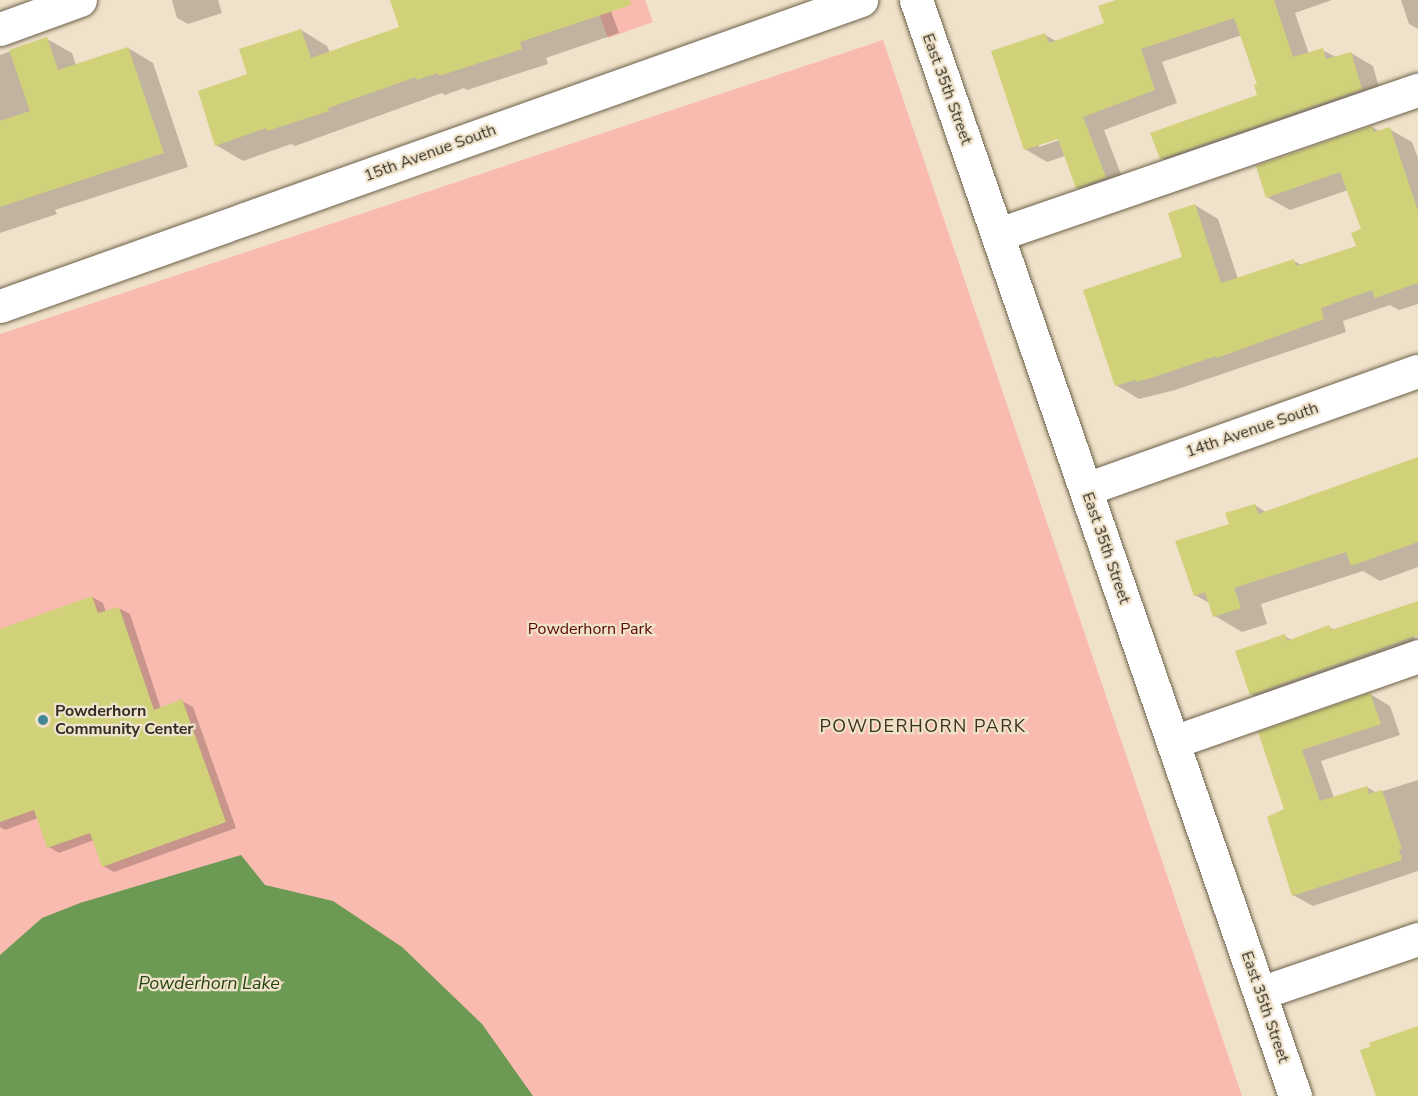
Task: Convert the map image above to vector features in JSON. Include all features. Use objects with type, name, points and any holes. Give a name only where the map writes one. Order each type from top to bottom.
[{"type":"street","points":[[0,29],[81,0]]},
{"type":"street","name":"15th Avenue South","points":[[0,306],[861,0]]},
{"type":"street","name":"East 35th Street","points":[[916,0],[999,234],[1295,1096]]},
{"type":"street","points":[[999,234],[1418,90]]},
{"type":"street","name":"14th Avenue South","points":[[1086,489],[1418,371]]},
{"type":"street","points":[[1173,742],[1418,656]]},
{"type":"street","points":[[1260,993],[1418,939]]},
{"type":"green space","points":[[594,0],[645,0],[653,22],[608,38]]},
{"type":"green space","name":"Powderhorn Park","points":[[883,40],[1242,1096],[0,1096],[0,334]]},
{"type":"water","name":"Powderhorn Lake","points":[[241,855],[265,885],[333,901],[402,947],[482,1024],[533,1096],[0,1096],[0,955],[42,918],[80,903]]},
{"type":"building","points":[[390,0],[630,0],[631,5],[520,42],[522,49],[439,76],[438,73],[417,80],[416,77],[328,108],[329,111],[267,131],[266,128],[215,146],[198,91],[247,74],[239,49],[301,29],[311,58],[399,27]]},
{"type":"building","points":[[1116,0],[1274,0],[1293,57],[1323,48],[1326,59],[1351,52],[1362,89],[1160,159],[1150,133],[1257,95],[1254,85],[1257,84],[1234,18],[1141,49],[1155,90],[1083,117],[1106,177],[1076,188],[1058,139],[1024,150],[991,51],[1045,33],[1049,43],[1104,23],[1098,6]]},
{"type":"building","points":[[47,37],[58,70],[128,47],[164,153],[0,207],[0,121],[30,111],[9,50]]},
{"type":"building","points":[[1372,126],[1374,132],[1390,127],[1418,211],[1418,283],[1375,298],[1372,290],[1321,308],[1324,319],[1217,358],[1216,356],[1151,378],[1115,386],[1083,290],[1182,257],[1168,213],[1195,204],[1221,283],[1294,259],[1296,266],[1356,246],[1351,233],[1361,229],[1340,172],[1266,198],[1256,166]]},
{"type":"building","points":[[1418,457],[1418,542],[1351,566],[1346,552],[1234,588],[1241,608],[1213,617],[1205,592],[1194,596],[1175,541],[1229,524],[1225,513],[1255,504],[1258,514]]},
{"type":"building","name":"Powderhorn Community Center","points":[[92,596],[98,613],[119,607],[154,710],[182,699],[226,822],[102,867],[90,833],[47,848],[34,810],[0,822],[0,629]]},
{"type":"building","points":[[1418,601],[1418,635],[1250,695],[1235,651],[1285,634],[1287,641],[1329,625],[1331,630]]},
{"type":"building","points":[[1370,693],[1381,724],[1302,750],[1320,801],[1367,786],[1369,794],[1382,790],[1402,849],[1399,850],[1402,860],[1292,896],[1267,817],[1284,809],[1258,732]]},
{"type":"building","points":[[1418,1026],[1418,1096],[1376,1096],[1360,1050],[1370,1047],[1369,1043]]},
{"type":"place","name":"Powderhorn Community Center","points":[[43,720]]},
{"type":"district","name":"POWDERHORN PARK","points":[[923,726]]}]
